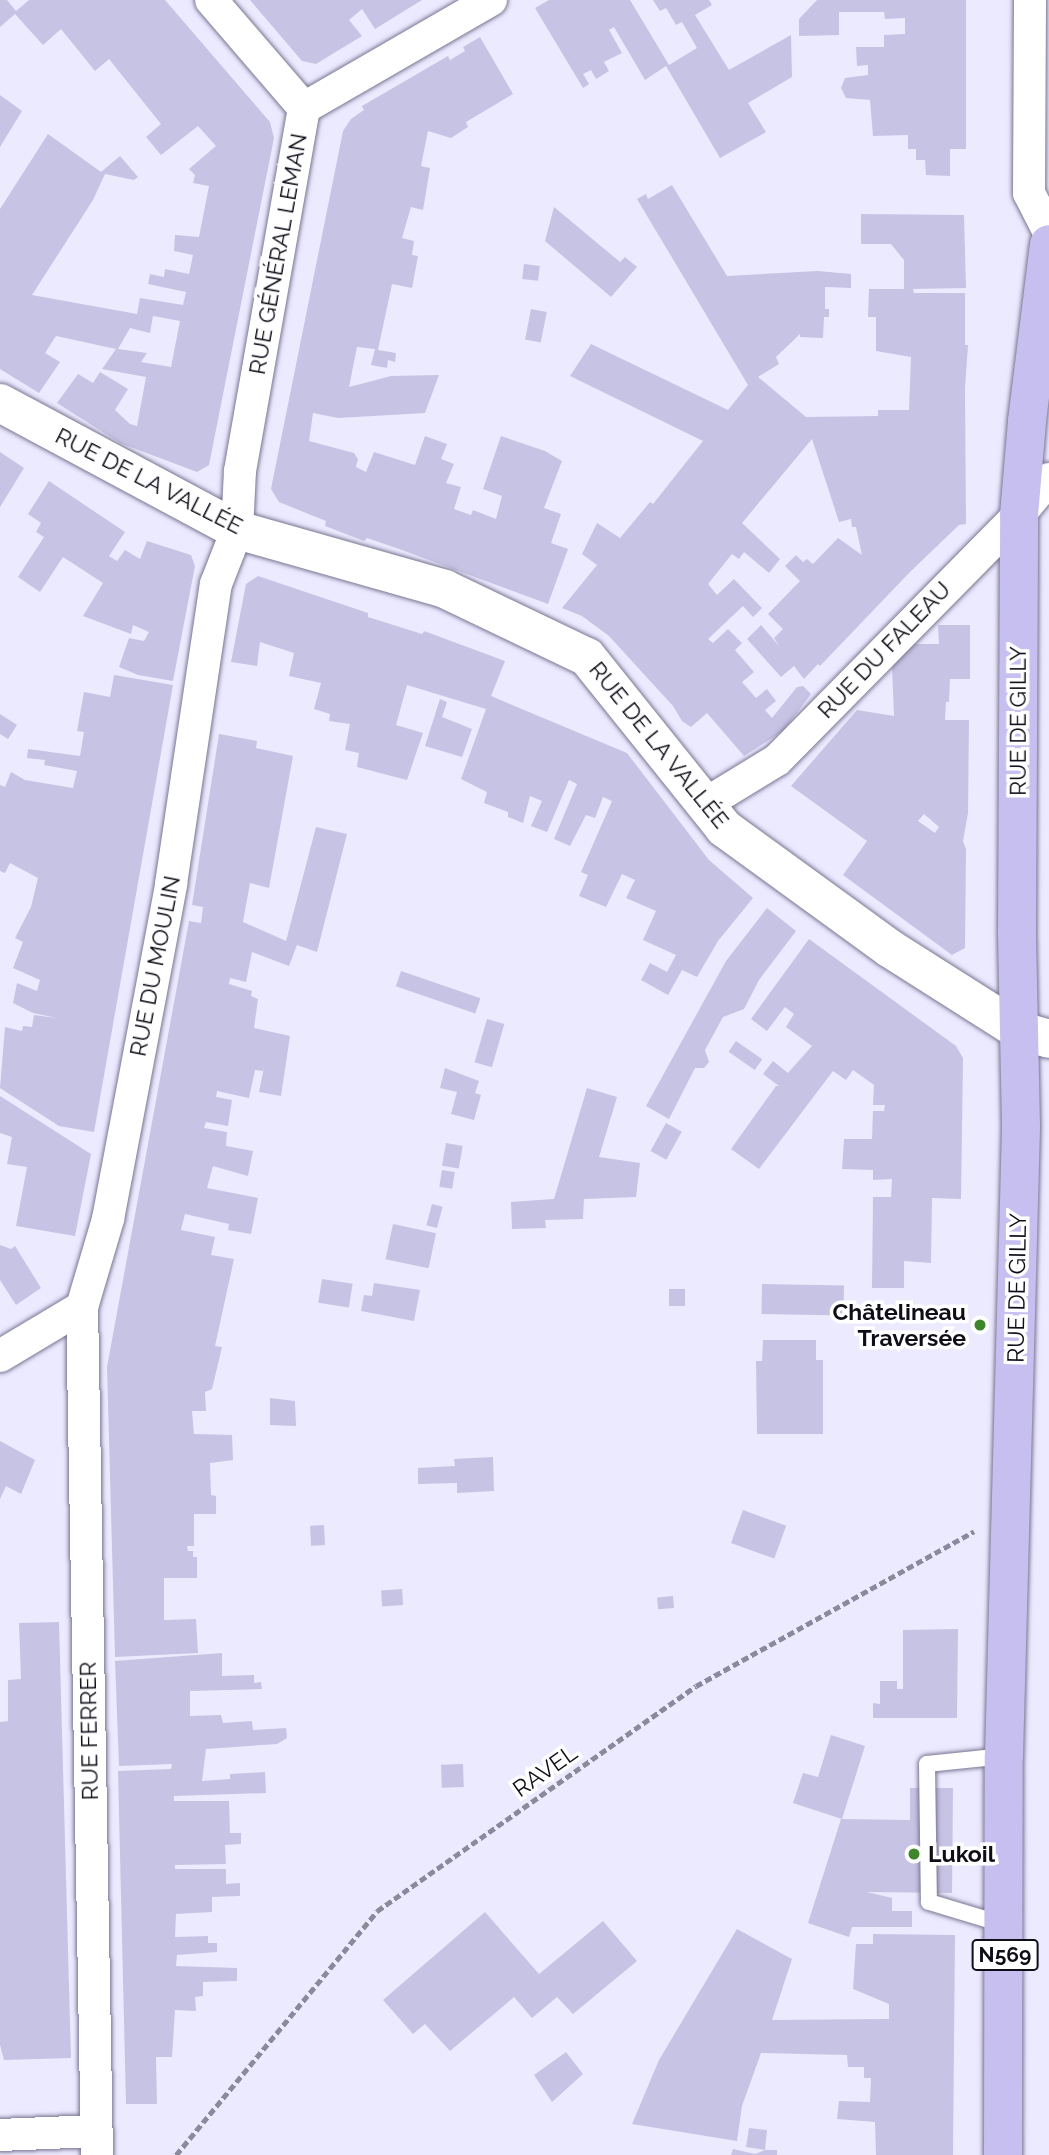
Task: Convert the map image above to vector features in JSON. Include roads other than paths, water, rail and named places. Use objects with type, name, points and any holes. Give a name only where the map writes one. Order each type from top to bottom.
[{"type":"main road","name":"N569","points":[[1027,421],[1049,244]]},
{"type":"main road","name":"N569","points":[[1027,421],[1049,346]]},
{"type":"main road","name":"RUE DE LA VALLÉE","points":[[0,403],[237,530],[445,589],[587,657],[723,828],[878,940],[1034,1034]]},
{"type":"main road","name":"RUE DE GILLY","points":[[1003,2155],[1004,1756],[1021,1126],[1034,1034],[1019,515],[1027,421]]},
{"type":"street","points":[[211,0],[304,108]]},
{"type":"street","name":"RUE GÉNÉRAL LEMAN","points":[[237,530],[240,471],[304,108],[491,0]]},
{"type":"street","points":[[1030,0],[1029,193],[1049,232]]},
{"type":"street","name":"RUE DU FALEAU","points":[[705,804],[777,760],[1019,515],[1049,479]]},
{"type":"street","name":"RUE DU MOULIN","points":[[82,1307],[108,1219],[169,897],[216,584],[237,530]]},
{"type":"street","points":[[0,1356],[82,1307]]},
{"type":"street","name":"RUE FERRER","points":[[82,1307],[96,2143]]},
{"type":"street","points":[[0,2135],[96,2143]]},
{"type":"lane","points":[[1004,1756],[927,1764],[929,1902],[1005,1925]]},
{"type":"place","name":"Châtelineau Traversée","points":[[980,1325]]},
{"type":"place","name":"Lukoil","points":[[914,1854]]}]
